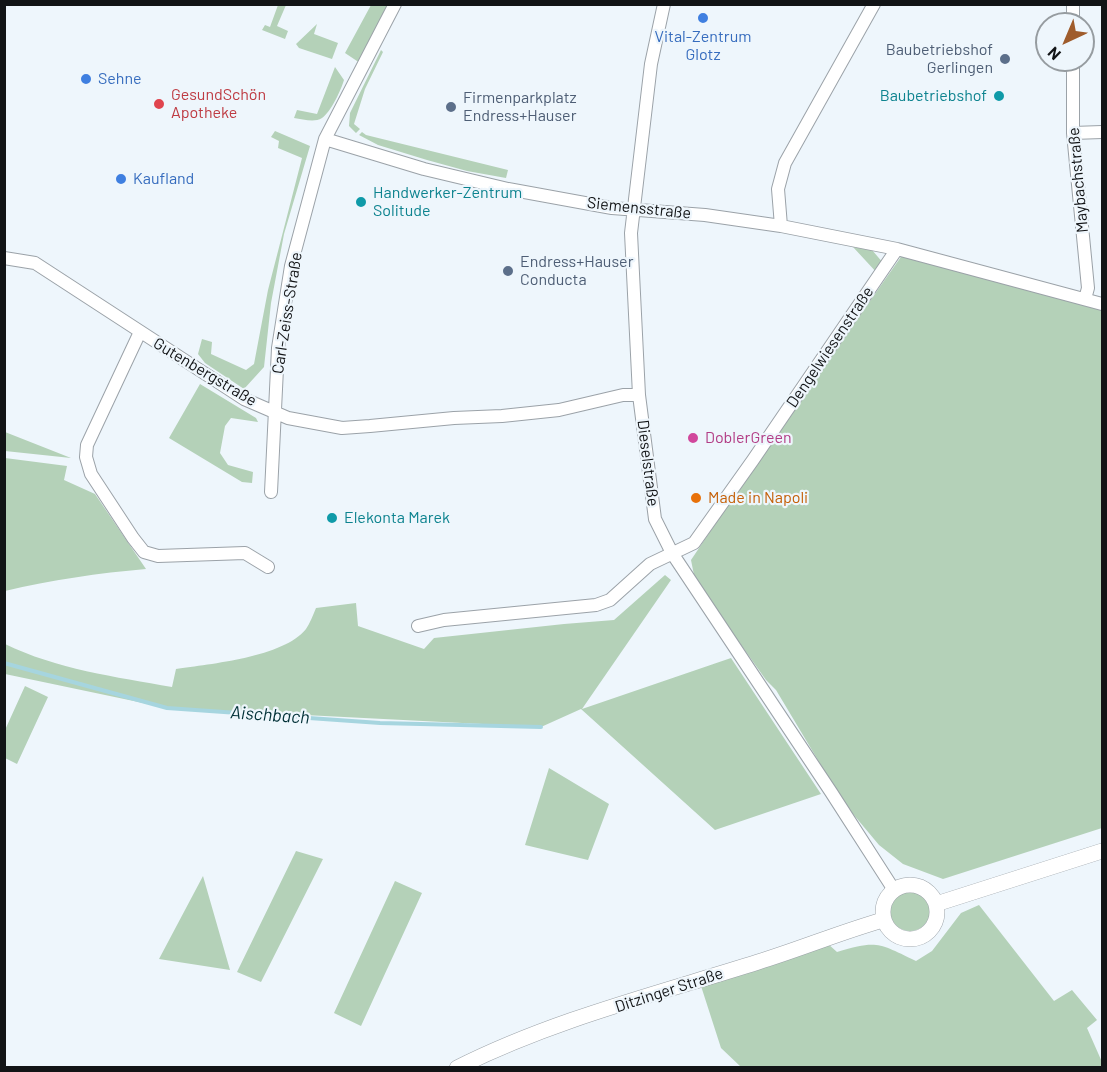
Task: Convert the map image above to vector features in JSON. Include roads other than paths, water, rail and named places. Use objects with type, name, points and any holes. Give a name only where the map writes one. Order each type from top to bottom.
[{"type":"main road","points":[[936,904],[1102,851]]},
{"type":"main road","points":[[910,885],[927,890],[936,904],[938,913],[932,929],[918,939],[901,939],[893,934],[883,920],[884,903],[894,890],[910,885]]},
{"type":"main road","name":"Ditzinger Straße","points":[[458,1068],[555,1026],[883,920]]},
{"type":"street","points":[[325,139],[395,4]]},
{"type":"street","name":"Dieselstraße","points":[[664,4],[651,64],[631,233],[639,395],[655,519],[672,553],[894,890]]},
{"type":"street","points":[[781,226],[778,189],[785,163],[874,4]]},
{"type":"street","name":"Maybachstraße","points":[[1073,72],[1073,133],[1088,288],[1085,299]]},
{"type":"street","points":[[1073,133],[1102,132]]},
{"type":"street","name":"Siemensstraße","points":[[325,139],[465,180],[604,207],[705,215],[781,226],[897,249],[1102,304]]},
{"type":"street","name":"Carl-Zeiss-Straße","points":[[271,492],[278,348],[291,266],[325,139]]},
{"type":"street","name":"Dengelwiesenstraße","points":[[672,553],[694,543],[897,249]]},
{"type":"street","name":"Gutenbergstraße","points":[[4,258],[35,263],[244,399],[288,418],[351,427],[559,410],[623,395],[639,395]]},
{"type":"street","points":[[140,332],[87,445],[86,457],[91,474],[144,552],[158,556],[245,554],[268,567]]},
{"type":"street","points":[[418,626],[444,620],[596,605],[610,600],[650,564],[672,553]]},
{"type":"waterway","name":"Aischbach","points":[[4,663],[167,708],[380,723],[541,727]]},
{"type":"place","name":"Vital-Zentrum Glotz","points":[[703,18]]},
{"type":"place","name":"Baubetriebshof Gerlingen","points":[[1005,59]]},
{"type":"place","name":"Sehne","points":[[86,79]]},
{"type":"place","name":"Baubetriebshof","points":[[999,96]]},
{"type":"place","name":"GesundSchön Apotheke","points":[[159,104]]},
{"type":"place","name":"Firmenparkplatz Endress+Hauser","points":[[451,107]]},
{"type":"place","name":"Kaufland","points":[[121,179]]},
{"type":"place","name":"Handwerker-Zentrum Solitude","points":[[361,202]]},
{"type":"place","name":"Endress+Hauser Conducta","points":[[508,271]]},
{"type":"place","name":"DoblerGreen","points":[[693,438]]},
{"type":"place","name":"Made in Napoli","points":[[696,498]]},
{"type":"place","name":"Elekonta Marek","points":[[332,518]]}]
